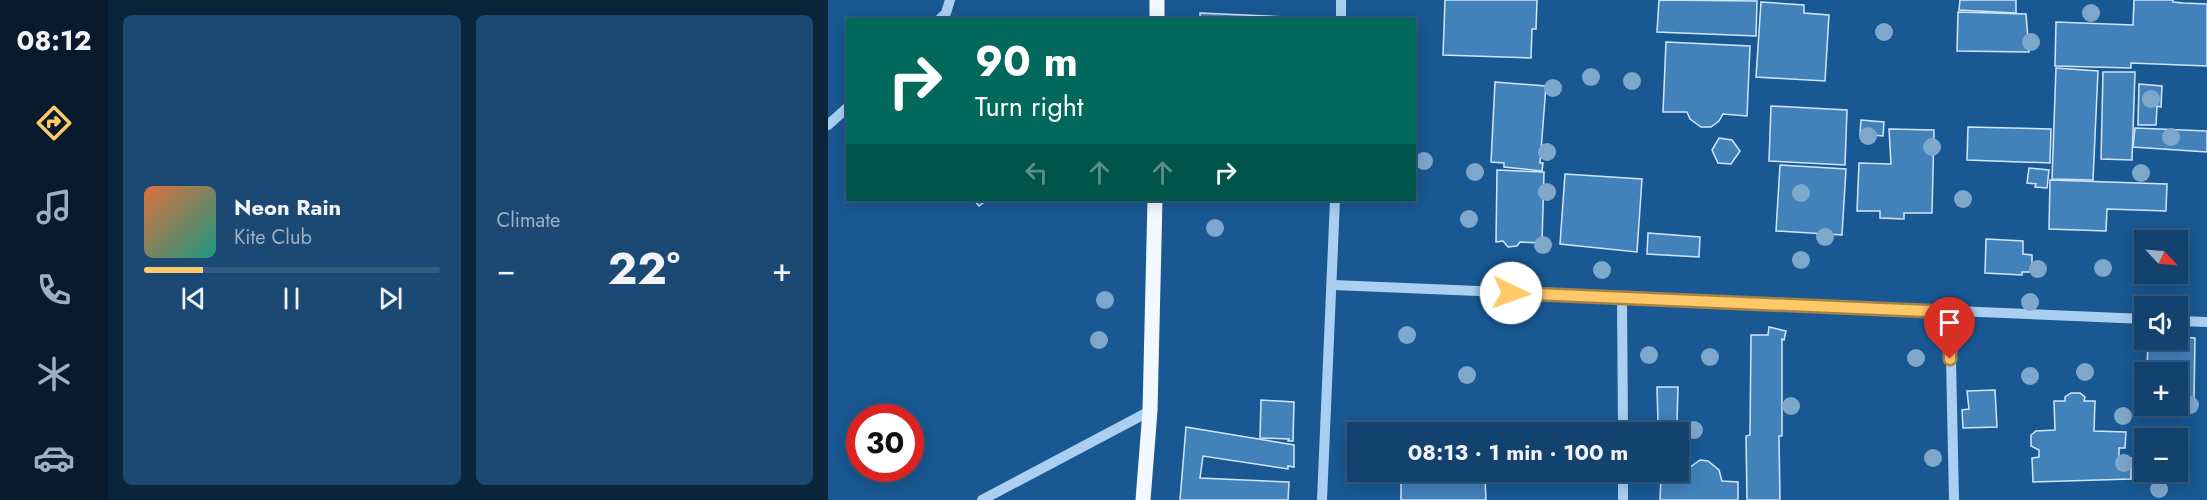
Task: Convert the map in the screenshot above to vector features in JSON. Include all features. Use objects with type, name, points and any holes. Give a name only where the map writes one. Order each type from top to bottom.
[{"type":"main road","points":[[1157,0],[1157,18]]},
{"type":"main road","points":[[1143,500],[1150,411],[1155,201]]},
{"type":"street","points":[[941,18],[946,13],[950,0]]},
{"type":"street","points":[[1341,0],[1341,18]]},
{"type":"street","points":[[828,125],[846,109]]},
{"type":"street","points":[[1322,500],[1335,201]]},
{"type":"street","points":[[1333,285],[2134,319]]},
{"type":"street","points":[[1622,298],[1623,422]]},
{"type":"street","points":[[1950,312],[1953,500]]},
{"type":"street","points":[[2188,321],[2207,322]]},
{"type":"street","points":[[982,500],[1150,411]]},
{"type":"street","points":[[1623,482],[1623,500]]},
{"type":"building","points":[[1445,0],[1537,0],[1536,29],[1532,29],[1531,58],[1443,55]]},
{"type":"building","points":[[1659,0],[1757,1],[1756,36],[1657,32]]},
{"type":"building","points":[[1960,0],[2016,0],[2016,13],[1959,10]]},
{"type":"building","points":[[2134,0],[2173,0],[2173,2],[2207,4],[2207,66],[2131,63],[2131,68],[2055,66],[2056,22],[2133,25]]},
{"type":"building","points":[[1761,2],[1804,5],[1804,13],[1829,15],[1825,81],[1756,77]]},
{"type":"building","points":[[1958,12],[2026,14],[2029,52],[1957,51]]},
{"type":"building","points":[[1200,13],[1286,17],[1286,18],[1200,18]]},
{"type":"building","points":[[1666,42],[1750,46],[1747,116],[1723,114],[1719,121],[1711,127],[1701,127],[1690,119],[1687,112],[1663,112]]},
{"type":"building","points":[[2056,68],[2098,71],[2093,180],[2052,179]]},
{"type":"building","points":[[2103,72],[2135,72],[2132,160],[2101,159]]},
{"type":"building","points":[[1495,82],[1546,86],[1540,163],[1543,163],[1542,171],[1504,167],[1504,163],[1491,162]]},
{"type":"building","points":[[2139,84],[2162,86],[2161,107],[2157,106],[2156,125],[2138,125]]},
{"type":"building","points":[[1771,106],[1847,110],[1845,165],[1769,161]]},
{"type":"building","points":[[1861,120],[1884,122],[1883,136],[1860,134]]},
{"type":"building","points":[[1968,127],[2051,129],[2050,163],[1967,160]]},
{"type":"building","points":[[2135,128],[2207,131],[2207,152],[2133,147]]},
{"type":"building","points":[[1889,129],[1934,130],[1932,213],[1904,213],[1904,219],[1880,218],[1880,211],[1857,211],[1859,163],[1891,164]]},
{"type":"building","points":[[1719,138],[1732,140],[1740,151],[1731,164],[1718,163],[1712,150]]},
{"type":"building","points":[[1780,165],[1846,169],[1842,235],[1776,231]]},
{"type":"building","points":[[2029,168],[2049,170],[2047,188],[2035,187],[2036,184],[2027,183]]},
{"type":"building","points":[[1497,170],[1544,172],[1542,243],[1520,242],[1517,246],[1508,247],[1503,241],[1496,242]]},
{"type":"building","points":[[1565,174],[1642,179],[1637,252],[1560,244]]},
{"type":"building","points":[[2050,180],[2167,184],[2166,211],[2107,209],[2106,231],[2049,229]]},
{"type":"building","points":[[975,201],[986,201],[979,206]]},
{"type":"building","points":[[1648,233],[1700,237],[1699,257],[1647,254]]},
{"type":"building","points":[[1986,239],[2023,241],[2023,254],[2032,255],[2032,272],[2022,272],[2022,275],[1985,273]]},
{"type":"building","points":[[1769,327],[1786,331],[1784,340],[1782,339],[1780,500],[1747,500],[1746,436],[1750,435],[1751,335],[1768,335]]},
{"type":"building","points":[[2188,338],[2195,338],[2194,402],[2188,402],[2188,362],[2147,362],[2148,350],[2188,350]]},
{"type":"building","points":[[1657,387],[1678,387],[1677,422],[1658,422]]},
{"type":"building","points":[[1995,390],[1997,427],[1963,428],[1962,410],[1969,409],[1967,391]]},
{"type":"building","points":[[2071,393],[2080,393],[2085,397],[2084,401],[2095,401],[2094,431],[2126,432],[2125,448],[2119,448],[2119,458],[2131,458],[2131,479],[2033,482],[2032,458],[2039,457],[2039,450],[2031,446],[2031,435],[2036,431],[2055,430],[2054,401],[2065,401],[2065,397]]},
{"type":"building","points":[[1261,400],[1294,402],[1293,441],[1260,438]]},
{"type":"building","points":[[1186,427],[1294,445],[1294,467],[1288,466],[1288,469],[1203,456],[1200,478],[1289,482],[1288,500],[1180,500]]},
{"type":"building","points":[[1700,460],[1708,461],[1719,470],[1722,481],[1738,482],[1738,500],[1660,500],[1661,482],[1689,482],[1689,468]]},
{"type":"building","points":[[1401,482],[1485,482],[1486,500],[1401,500]]},
{"type":"route","points":[[1511,293],[1950,312],[1950,359]]}]
